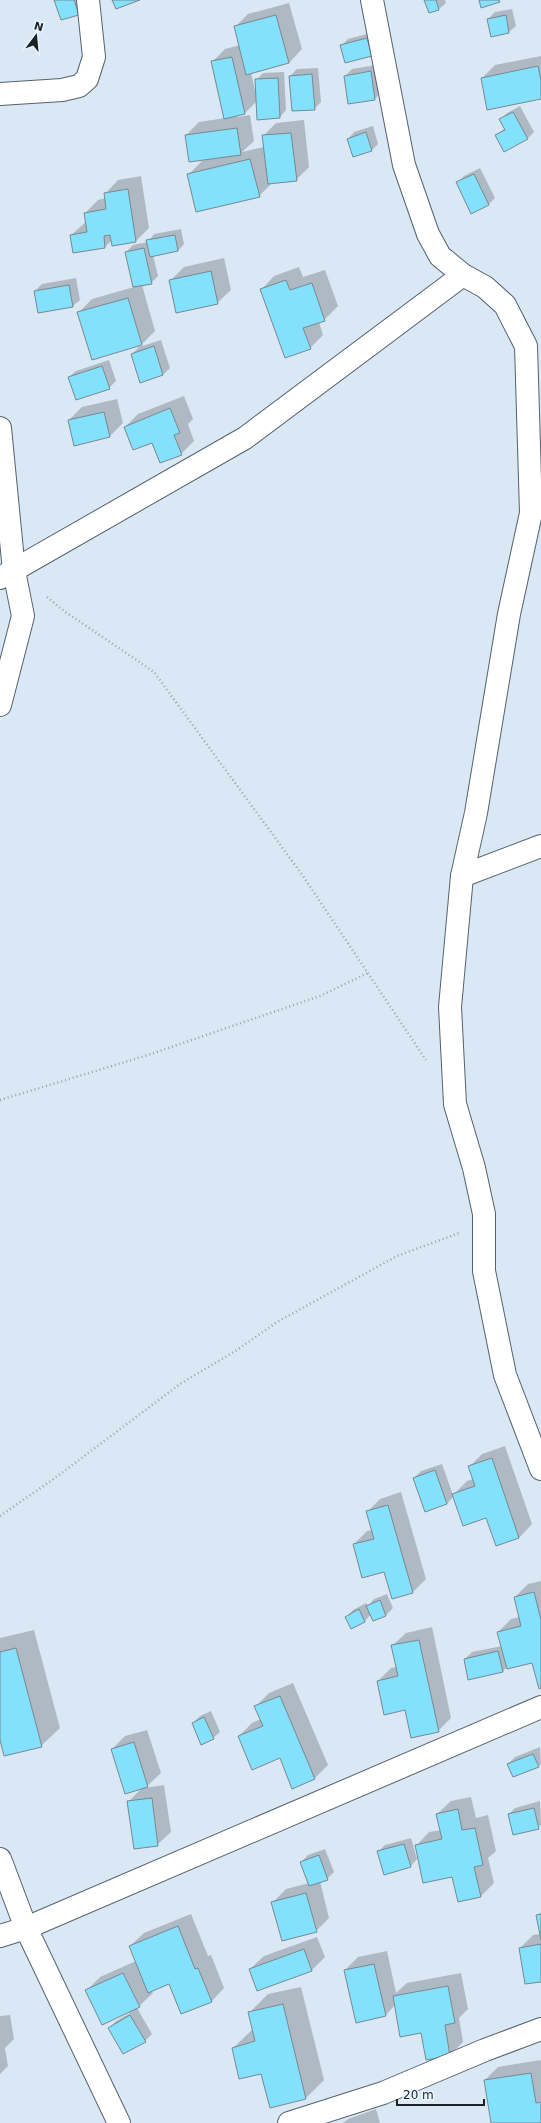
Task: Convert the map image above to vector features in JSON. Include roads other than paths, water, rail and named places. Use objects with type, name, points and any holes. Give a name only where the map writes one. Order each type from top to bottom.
[{"type":"street","points":[[0,94],[62,90],[79,86],[86,79],[94,57],[88,0]]},
{"type":"street","points":[[372,0],[404,165],[428,234],[440,256],[463,275],[485,287],[505,305],[526,346],[530,507],[509,614],[476,813],[462,876],[450,1007],[455,1097],[474,1168],[484,1214],[484,1271],[505,1375],[541,1469]]},
{"type":"street","points":[[7,574],[245,438],[463,275]]},
{"type":"street","points":[[0,428],[7,574],[23,616],[0,705]]},
{"type":"street","points":[[530,507],[541,488]]},
{"type":"street","points":[[462,876],[541,846]]},
{"type":"street","points":[[0,1936],[26,1928],[541,1707]]},
{"type":"street","points":[[0,1859],[26,1928],[119,2123]]},
{"type":"street","points":[[289,2123],[383,2093],[485,2050],[541,2029]]}]
